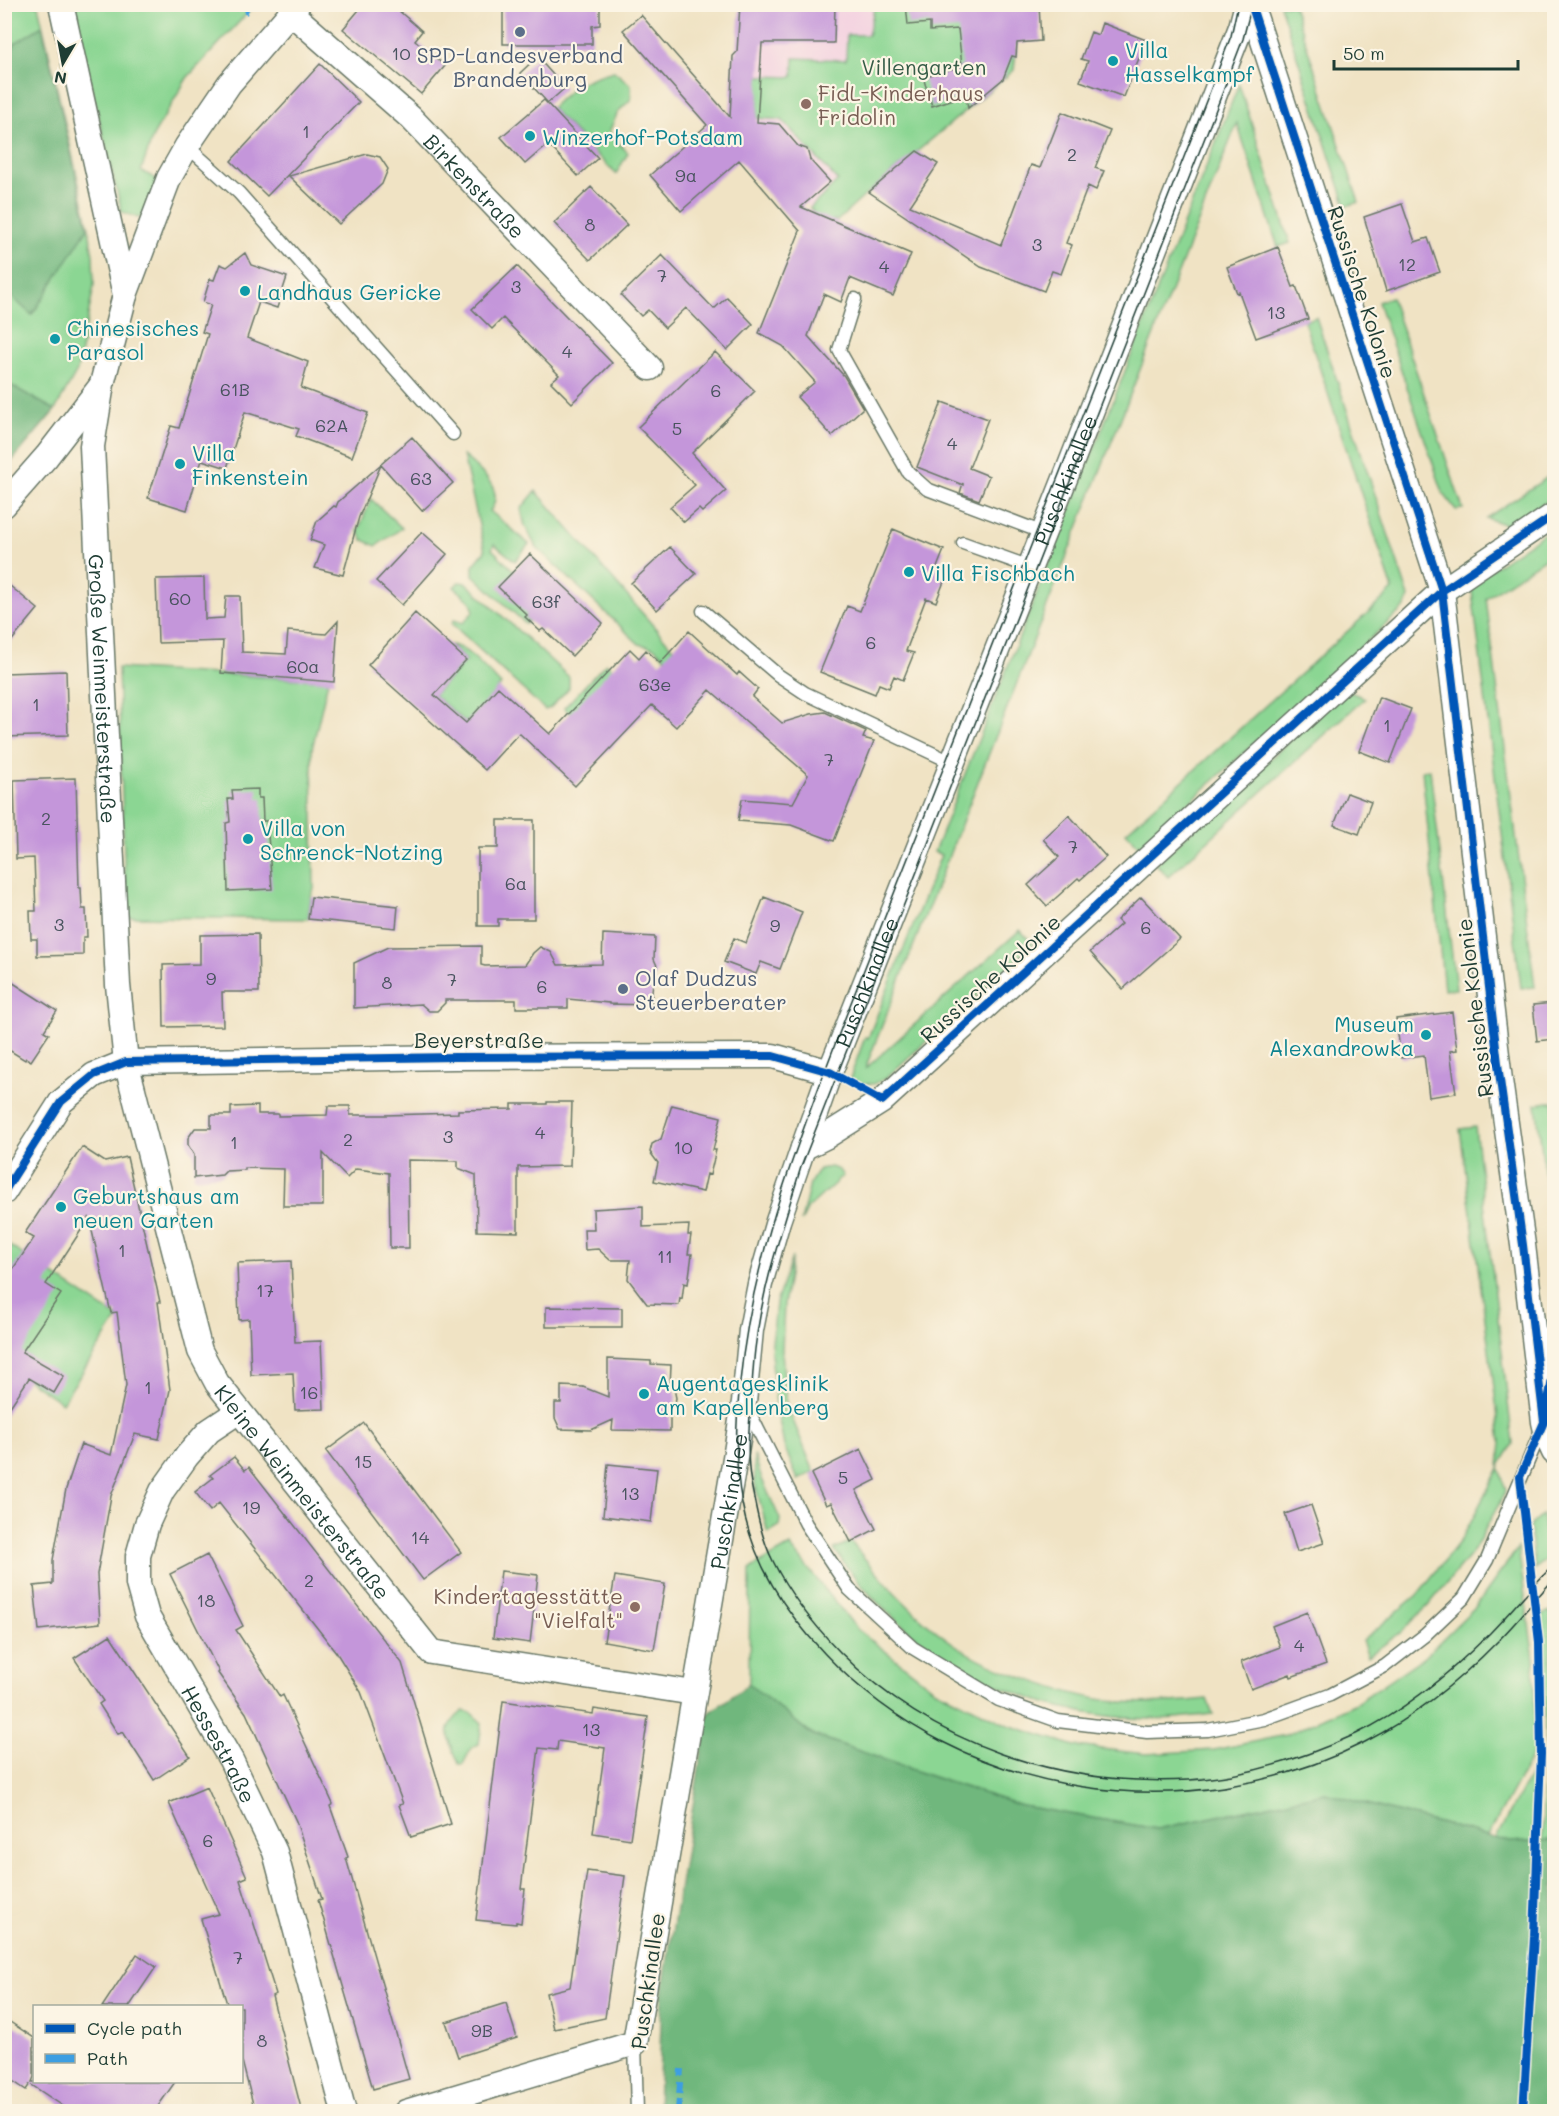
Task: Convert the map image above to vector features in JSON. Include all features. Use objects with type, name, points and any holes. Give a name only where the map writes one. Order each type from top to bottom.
[{"type":"street","points":[[61,4],[125,295]]},
{"type":"street","name":"Puschkinallee","points":[[635,2043],[744,1402],[751,1330],[760,1284],[778,1221],[830,1072],[1044,533],[1249,4]]},
{"type":"street","name":"Russische Kolonie","points":[[1249,4],[1442,591],[1500,1080],[1544,1422],[1554,1452]]},
{"type":"street","name":"Große Weinmeisterstraße","points":[[126,1062],[118,985],[92,446],[102,384],[125,295],[169,178],[187,146],[230,84],[294,8]]},
{"type":"street","name":"Birkenstraße","points":[[294,8],[411,118],[650,368]]},
{"type":"street","points":[[4,505],[47,456],[102,384]]},
{"type":"street","name":"Russische Kolonie","points":[[803,1148],[882,1101],[1442,591],[1554,515]]},
{"type":"street","name":"Beyerstraße","points":[[126,1062],[455,1057],[773,1056],[830,1072]]},
{"type":"street","points":[[4,1192],[61,1102],[94,1075],[126,1062]]},
{"type":"street","name":"Kleine Weinmeisterstraße","points":[[126,1062],[200,1351],[217,1383],[431,1652],[694,1693]]},
{"type":"street","name":"Hessestraße","points":[[239,1411],[209,1431],[187,1456],[162,1491],[147,1524],[138,1556],[138,1584],[147,1616],[231,1760],[275,1852],[344,2112]]},
{"type":"street","points":[[406,2112],[635,2043]]},
{"type":"lane","points":[[187,146],[239,193],[453,434]]},
{"type":"lane","points":[[855,299],[839,350],[908,472],[927,489],[1044,533]]},
{"type":"lane","points":[[963,543],[1030,567]]},
{"type":"lane","points":[[703,611],[778,675],[805,693],[952,763]]},
{"type":"lane","points":[[744,1402],[806,1524],[849,1589],[913,1648],[995,1698],[1018,1707],[1058,1720],[1147,1732],[1208,1730],[1264,1719],[1330,1695],[1384,1666],[1425,1635],[1464,1598],[1486,1560],[1544,1422]]},
{"type":"lane","name":"Puschkinallee","points":[[635,2043],[637,2112]]},
{"type":"shaded area","name":"FidL-Kinderhaus Fridolin","points":[[764,5],[875,5],[849,126],[894,171],[837,221],[833,220],[825,225],[755,145]]},
{"type":"green space","points":[[5,5],[38,5],[89,228],[94,286],[77,371],[55,410],[5,469]]},
{"type":"green space","points":[[71,5],[255,5],[187,78],[153,136],[141,171],[159,180],[147,212],[138,218],[122,212]]},
{"type":"green space","name":"Villengarten","points":[[875,5],[1021,5],[1014,70],[837,221],[833,220],[825,225],[810,208],[838,181],[782,120],[757,118],[759,76],[793,77],[794,58],[846,60],[847,35],[868,35]]},
{"type":"green space","points":[[1280,5],[1293,5],[1359,202],[1346,206]]},
{"type":"green space","points":[[42,26],[88,228],[32,315],[5,291],[4,67],[15,43]]},
{"type":"green space","points":[[614,71],[631,85],[631,99],[618,112],[609,132],[628,153],[616,174],[551,108],[579,84]]},
{"type":"green space","points":[[1239,84],[1290,243],[1278,247],[1237,123],[865,1069],[1020,930],[1033,944],[886,1078],[874,1084],[851,1083],[849,1081],[865,1037],[868,1038],[941,855],[934,852]]},
{"type":"green space","points":[[1391,297],[1463,509],[1456,510],[1443,493],[1378,302]]},
{"type":"green space","points":[[1316,317],[1409,597],[1405,607],[1140,847],[1126,832],[1393,590],[1304,321]]},
{"type":"green space","points":[[5,382],[55,410],[5,469]]},
{"type":"green space","points":[[463,455],[483,474],[493,488],[494,503],[490,511],[529,544],[515,561],[494,544],[492,549],[514,571],[527,615],[525,617],[529,621],[526,624],[473,575],[473,566],[485,551]]},
{"type":"green space","points":[[1554,473],[1554,497],[1509,526],[1486,518]]},
{"type":"green space","points":[[536,491],[704,684],[703,695],[655,648],[639,644],[536,547],[525,526],[521,509]]},
{"type":"green space","points":[[371,499],[402,528],[376,546],[363,540],[358,531]]},
{"type":"green space","points":[[1554,527],[1554,552],[1486,598],[1535,987],[1521,988],[1471,583]]},
{"type":"green space","points":[[459,582],[466,583],[569,677],[569,688],[550,708],[545,710],[452,624],[454,620],[463,623],[474,611],[471,602],[454,587]]},
{"type":"green space","points":[[451,645],[471,655],[501,685],[466,723],[434,695],[466,660]]},
{"type":"green space","points":[[606,663],[636,690],[570,713],[564,708]]},
{"type":"green space","points":[[118,668],[328,681],[312,749],[314,889],[308,919],[126,917]]},
{"type":"green space","points":[[1345,690],[1365,698],[1168,877],[1156,864]]},
{"type":"green space","points":[[1430,769],[1456,989],[1444,990],[1422,770]]},
{"type":"green space","points":[[1554,1102],[1554,1249],[1536,1104]]},
{"type":"green space","points":[[1475,1127],[1513,1444],[1499,1467],[1501,1441],[1460,1129]]},
{"type":"green space","points":[[831,1167],[839,1170],[843,1176],[808,1208],[801,1222],[810,1183],[819,1169]]},
{"type":"green space","points":[[4,1242],[118,1318],[62,1403],[5,1364]]},
{"type":"green space","points":[[792,1257],[784,1304],[782,1351],[786,1403],[814,1472],[798,1480],[784,1446],[776,1404],[771,1353],[776,1303]]},
{"type":"green space","points":[[754,1455],[780,1519],[779,1526],[768,1533],[755,1484]]},
{"type":"green space","points":[[1499,1467],[1506,1491],[1474,1550],[1428,1606],[1400,1633],[1368,1656],[1362,1641],[1417,1595],[1461,1540]]},
{"type":"green space","points":[[1542,1515],[1549,1557],[1535,1569],[1530,1526]]},
{"type":"green space","points":[[851,1542],[886,1584],[925,1622],[954,1644],[989,1664],[1034,1682],[1102,1700],[1143,1703],[1207,1699],[1213,1714],[1161,1719],[1107,1716],[1061,1707],[1016,1693],[973,1673],[932,1648],[895,1619],[862,1586],[834,1549]]},
{"type":"green space","points":[[790,1546],[857,1629],[934,1689],[1008,1725],[1075,1746],[1146,1754],[1214,1750],[1286,1735],[1356,1703],[1424,1657],[1476,1606],[1518,1548],[1534,1659],[1535,1750],[1488,1836],[1325,1793],[1157,1829],[1022,1806],[811,1734],[749,1684],[750,1569]]},
{"type":"green space","points":[[1551,1611],[1554,1840],[1542,1841],[1545,1700],[1540,1615]]},
{"type":"green space","points":[[749,1684],[811,1734],[1022,1806],[1157,1829],[1325,1793],[1510,1842],[1554,1840],[1554,2111],[658,2111],[662,1994],[708,1714]]},
{"type":"green space","points":[[463,1711],[471,1713],[482,1723],[479,1744],[472,1747],[463,1764],[459,1764],[450,1741],[449,1730],[451,1724]]},
{"type":"green space","points":[[1535,1766],[1533,1841],[1510,1842],[1496,1838]]},
{"type":"building","points":[[364,4],[391,4],[422,31],[415,40],[445,66],[421,94],[343,29]]},
{"type":"building","points":[[503,4],[600,4],[600,25],[592,26],[592,44],[503,44]]},
{"type":"building","points":[[740,4],[835,4],[834,43],[762,43],[757,122],[779,124],[798,146],[807,149],[810,160],[830,182],[801,207],[911,254],[893,296],[850,278],[841,302],[824,294],[808,336],[844,376],[863,408],[832,436],[797,397],[815,382],[783,346],[759,333],[800,231],[739,160],[681,211],[650,175],[707,125],[623,30],[641,15],[730,117],[733,56],[737,52]]},
{"type":"building","points":[[906,4],[989,4],[989,8],[1039,5],[1041,41],[1017,43],[1016,57],[1012,56],[1003,79],[968,108],[966,95],[932,106],[923,77],[962,66],[958,29],[930,31],[930,23],[908,25]]},
{"type":"building","name":"Villa Hasselkampf","points":[[1102,23],[1146,40],[1124,97],[1080,81],[1088,61],[1081,59],[1091,32],[1098,35]]},
{"type":"building","points":[[537,57],[565,88],[548,103],[520,73]]},
{"type":"building","points":[[320,64],[359,102],[267,196],[231,161]]},
{"type":"building","points":[[544,100],[598,158],[578,176],[548,144],[525,164],[501,137]]},
{"type":"building","points":[[1062,112],[1110,131],[1095,168],[1104,171],[1096,190],[1088,186],[1066,243],[1072,245],[1061,274],[1052,271],[1044,291],[981,267],[869,192],[917,151],[938,164],[910,206],[1001,245],[1031,165],[1040,168]]},
{"type":"building","points":[[367,154],[380,157],[388,169],[382,184],[339,224],[289,176]]},
{"type":"building","points":[[591,187],[627,225],[590,260],[554,223]]},
{"type":"building","points":[[1402,204],[1415,242],[1428,238],[1440,272],[1386,291],[1364,217]]},
{"type":"building","points":[[1278,247],[1308,319],[1256,338],[1227,267]]},
{"type":"building","points":[[245,253],[251,265],[287,277],[277,308],[259,302],[247,338],[308,362],[301,388],[368,413],[352,457],[296,436],[299,429],[245,412],[227,468],[202,460],[187,510],[148,498],[171,426],[179,428],[208,334],[202,332],[211,305],[203,302],[210,279],[214,280],[220,264],[227,267]]},
{"type":"building","points":[[662,255],[714,309],[727,297],[753,324],[727,350],[686,308],[665,328],[648,310],[641,316],[621,295]]},
{"type":"building","points":[[517,266],[612,363],[572,403],[551,382],[559,375],[503,318],[492,329],[472,309]]},
{"type":"building","points":[[715,352],[755,391],[692,453],[726,491],[702,512],[699,509],[684,522],[670,507],[695,485],[638,427]]},
{"type":"building","points":[[942,402],[988,419],[969,468],[989,476],[979,500],[960,493],[962,485],[917,467]]},
{"type":"building","points":[[412,437],[453,483],[422,511],[381,465],[359,517],[343,575],[315,568],[324,545],[310,540],[317,521],[334,506],[336,507],[338,502]]},
{"type":"building","points":[[893,529],[944,550],[936,570],[947,574],[936,602],[926,598],[906,651],[914,653],[903,680],[894,676],[889,688],[879,684],[875,694],[820,672],[847,606],[860,611]]},
{"type":"building","points":[[422,532],[447,554],[402,605],[376,581]]},
{"type":"building","points":[[670,547],[696,574],[657,610],[631,583]]},
{"type":"building","points":[[530,554],[603,623],[572,656],[543,629],[540,631],[498,587]]},
{"type":"building","points":[[204,578],[205,619],[224,618],[226,596],[240,596],[242,652],[286,654],[288,631],[326,634],[338,621],[334,682],[221,673],[223,641],[158,643],[156,579]]},
{"type":"building","points":[[4,581],[38,609],[4,650]]},
{"type":"building","points":[[415,613],[466,660],[434,695],[466,723],[498,687],[550,734],[630,649],[639,658],[646,650],[660,663],[689,631],[737,675],[739,672],[758,689],[752,697],[782,723],[825,712],[866,731],[863,738],[874,741],[834,841],[791,825],[738,821],[742,799],[793,803],[808,775],[710,690],[676,727],[652,705],[575,786],[519,733],[485,770],[368,665]]},
{"type":"building","points":[[66,671],[68,735],[4,737],[4,673]]},
{"type":"building","points":[[1379,697],[1411,709],[1390,763],[1359,751]]},
{"type":"building","points":[[76,778],[79,888],[81,888],[82,909],[86,909],[87,937],[83,937],[83,955],[37,956],[37,939],[31,939],[30,911],[36,911],[34,858],[16,859],[14,780]]},
{"type":"building","name":"Villa von Schrenck-Notzing","points":[[258,789],[258,798],[262,798],[263,821],[267,821],[272,889],[228,891],[226,823],[230,822],[228,799],[233,799],[232,790]]},
{"type":"building","points":[[1347,793],[1371,802],[1359,834],[1334,825]]},
{"type":"building","points":[[1069,815],[1106,857],[1047,906],[1028,885],[1059,857],[1043,839]]},
{"type":"building","points":[[498,820],[534,820],[534,919],[498,919],[498,926],[478,926],[478,848],[498,848]]},
{"type":"building","points":[[311,897],[398,906],[396,928],[308,919]]},
{"type":"building","points":[[764,897],[802,912],[780,969],[761,962],[756,974],[724,962],[734,938],[746,943]]},
{"type":"building","points":[[1141,897],[1180,939],[1123,989],[1090,952],[1121,924],[1117,920]]},
{"type":"building","points":[[258,934],[259,992],[222,992],[223,1026],[164,1027],[163,965],[200,964],[200,935]]},
{"type":"building","points":[[603,934],[655,937],[654,959],[658,968],[653,980],[651,1005],[609,1004],[568,999],[568,1008],[516,1008],[516,1000],[445,1000],[437,1011],[429,1011],[421,1004],[354,1008],[354,963],[388,947],[481,946],[481,965],[485,966],[525,965],[540,947],[551,952],[558,965],[602,964]]},
{"type":"building","points":[[4,977],[57,1011],[44,1031],[49,1034],[31,1061],[26,1058],[25,1060],[4,1047]]},
{"type":"building","points":[[1554,1003],[1554,1039],[1537,1041],[1533,1005]]},
{"type":"building","name":"Museum Alexandrowka","points":[[1452,1012],[1457,1050],[1450,1051],[1456,1093],[1429,1097],[1424,1055],[1401,1058],[1396,1019]]},
{"type":"building","points":[[547,1102],[572,1102],[570,1166],[518,1167],[518,1232],[477,1231],[476,1175],[458,1168],[458,1161],[408,1160],[409,1248],[390,1248],[389,1173],[356,1169],[347,1178],[323,1153],[323,1206],[283,1206],[284,1169],[245,1168],[245,1170],[226,1171],[222,1175],[194,1178],[194,1155],[188,1145],[188,1138],[195,1128],[211,1128],[211,1115],[231,1115],[231,1107],[258,1106],[258,1114],[278,1114],[278,1116],[327,1115],[328,1106],[350,1106],[350,1115],[385,1115],[512,1109],[512,1104],[547,1104]]},
{"type":"building","points":[[672,1105],[721,1117],[710,1175],[707,1174],[703,1192],[654,1181],[658,1163],[650,1152],[652,1144],[661,1139]]},
{"type":"building","points":[[82,1147],[105,1162],[127,1157],[160,1302],[158,1302],[170,1390],[159,1439],[135,1434],[111,1496],[97,1574],[100,1623],[39,1630],[34,1586],[53,1584],[53,1560],[66,1489],[81,1444],[111,1455],[126,1385],[117,1312],[111,1313],[89,1218],[46,1284],[61,1294],[22,1352],[64,1376],[54,1393],[29,1378],[4,1416],[4,1282],[34,1238],[25,1233]]},
{"type":"building","points":[[643,1206],[643,1227],[689,1225],[688,1235],[691,1235],[688,1254],[692,1254],[688,1284],[684,1283],[679,1305],[647,1304],[628,1279],[630,1260],[610,1260],[598,1249],[585,1250],[584,1229],[594,1229],[593,1209]]},
{"type":"building","points":[[291,1261],[295,1342],[321,1341],[324,1409],[295,1410],[293,1373],[251,1375],[249,1319],[239,1320],[237,1263]]},
{"type":"building","points":[[546,1307],[622,1308],[622,1327],[546,1327]]},
{"type":"building","name":"Augentagesklinik am Kapellenberg","points":[[608,1359],[651,1361],[651,1364],[671,1365],[670,1386],[674,1388],[676,1398],[674,1408],[670,1408],[670,1431],[612,1430],[613,1420],[591,1430],[560,1429],[555,1418],[555,1403],[561,1403],[561,1386],[583,1387],[608,1397]]},
{"type":"building","points":[[364,1423],[461,1552],[423,1580],[326,1451]]},
{"type":"building","points":[[861,1449],[876,1480],[856,1490],[876,1529],[851,1542],[831,1503],[826,1505],[811,1474]]},
{"type":"building","points":[[234,1457],[245,1470],[249,1467],[402,1663],[451,1824],[411,1837],[399,1805],[403,1804],[361,1692],[336,1652],[219,1503],[210,1511],[195,1492],[213,1478],[210,1475]]},
{"type":"building","points":[[608,1464],[657,1469],[651,1522],[603,1516]]},
{"type":"building","points":[[1311,1505],[1324,1543],[1297,1552],[1285,1514]]},
{"type":"building","points":[[207,1555],[243,1626],[236,1630],[280,1697],[283,1695],[333,1804],[330,1806],[348,1857],[346,1858],[409,2079],[373,2089],[318,1900],[322,1899],[296,1821],[246,1713],[218,1673],[170,1574]]},
{"type":"building","points":[[501,1571],[538,1575],[530,1643],[493,1638]]},
{"type":"building","name":"Kindertagesstätte \"Vielfalt\"","points":[[615,1576],[665,1584],[654,1650],[604,1641]]},
{"type":"building","points":[[1307,1612],[1326,1664],[1291,1677],[1290,1674],[1251,1689],[1241,1662],[1280,1647],[1272,1626]]},
{"type":"building","points":[[110,1635],[190,1756],[154,1780],[123,1732],[118,1734],[99,1704],[103,1701],[74,1658]]},
{"type":"building","points":[[503,1701],[593,1714],[594,1709],[648,1717],[630,1839],[593,1833],[605,1748],[558,1741],[557,1750],[539,1748],[521,1889],[525,1889],[521,1923],[516,1922],[516,1924],[476,1920]]},
{"type":"building","points":[[207,1787],[247,1877],[240,1880],[276,1994],[272,1996],[302,2112],[255,2112],[243,2065],[243,2005],[227,2005],[201,1919],[219,1914],[169,1803]]},
{"type":"building","points":[[587,1871],[625,1876],[605,2018],[554,2029],[546,1993],[570,1987]]},
{"type":"building","points":[[137,1954],[156,1967],[130,2005],[103,2005]]},
{"type":"building","points":[[506,2003],[517,2038],[458,2057],[446,2022]]},
{"type":"building","points":[[4,2018],[33,2037],[33,2083],[174,2083],[154,2112],[72,2112],[30,2084],[26,2090],[4,2075]]},
{"type":"tram line","points":[[1238,4],[1231,36],[1210,91],[845,1018],[780,1197],[755,1288],[740,1382],[736,1443],[742,1503],[747,1525],[762,1566],[796,1621],[825,1654],[881,1703],[943,1742],[1010,1770],[1080,1787],[1153,1792],[1225,1787],[1297,1770],[1365,1742],[1402,1721],[1452,1684],[1513,1626],[1554,1579]]},
{"type":"tram line","points":[[1252,4],[1243,39],[1222,94],[801,1167],[774,1257],[758,1326],[749,1433],[751,1483],[765,1543],[787,1586],[803,1610],[830,1642],[876,1684],[915,1712],[957,1735],[1001,1754],[1046,1767],[1093,1776],[1141,1780],[1189,1780],[1232,1775],[1275,1765],[1356,1734],[1393,1714],[1444,1676],[1490,1633],[1554,1565]]},
{"type":"marked path","points":[[228,4],[248,12]]},
{"type":"marked path","points":[[678,2112],[681,2069]]},
{"type":"cycle path","points":[[1251,4],[1442,591],[1500,1080],[1544,1422]]},
{"type":"cycle path","points":[[4,1192],[61,1102],[94,1075],[126,1062],[455,1057],[773,1056],[830,1072],[882,1101],[1442,591],[1554,515]]},
{"type":"cycle path","points":[[1523,2112],[1534,1936],[1541,1754],[1539,1642],[1520,1477],[1544,1422],[1554,1369]]},
{"type":"place","name":"SPD-Landesverband Brandenburg","points":[[520,32]]},
{"type":"place","name":"Villa Hasselkampf","points":[[1113,61]]},
{"type":"place","name":"FidL-Kinderhaus Fridolin","points":[[806,104]]},
{"type":"place","name":"Winzerhof-Potsdam","points":[[530,136]]},
{"type":"place","name":"Landhaus Gericke","points":[[245,291]]},
{"type":"place","name":"Chinesisches Parasol","points":[[55,339]]},
{"type":"place","name":"Villa Finkenstein","points":[[180,464]]},
{"type":"place","name":"Villa Fischbach","points":[[909,572]]},
{"type":"place","name":"Villa von Schrenck-Notzing","points":[[248,839]]},
{"type":"place","name":"Olaf Dudzus Steuerberater","points":[[623,989]]},
{"type":"place","name":"Museum Alexandrowka","points":[[1426,1035]]},
{"type":"place","name":"Geburtshaus am neuen Garten","points":[[61,1207]]},
{"type":"place","name":"Augentagesklinik am Kapellenberg","points":[[644,1394]]},
{"type":"place","name":"Kindertagesstätte \"Vielfalt\"","points":[[635,1607]]}]
